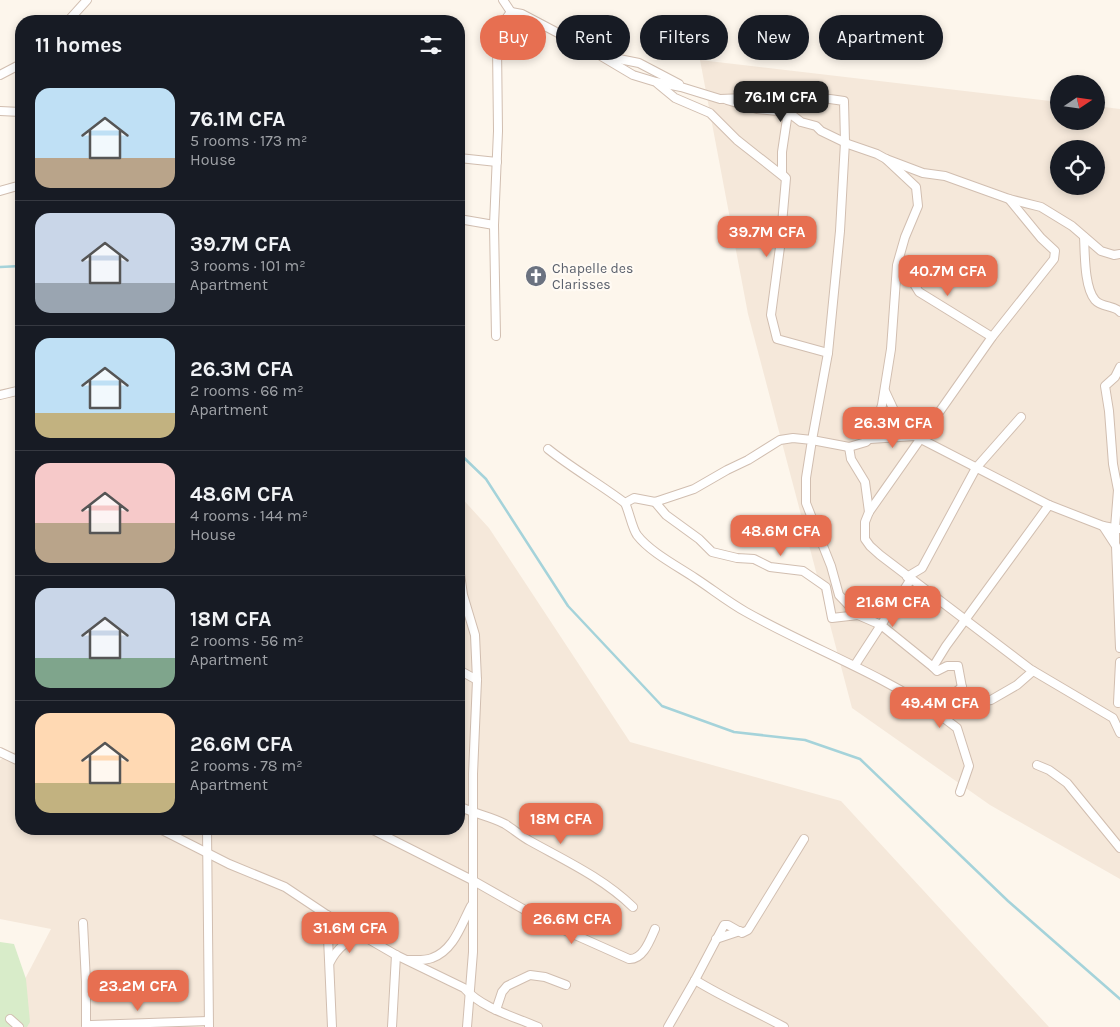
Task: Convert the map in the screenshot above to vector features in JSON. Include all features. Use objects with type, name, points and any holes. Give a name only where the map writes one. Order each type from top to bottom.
[{"type":"street","points":[[503,0],[511,12],[522,14],[556,32]]},
{"type":"street","points":[[73,15],[84,1]]},
{"type":"street","points":[[496,336],[494,225],[499,100],[497,46],[502,24],[511,12]]},
{"type":"street","points":[[608,60],[633,75],[656,82],[758,109],[788,112],[801,122],[816,126],[821,131],[856,148],[877,154],[923,174],[945,176],[1009,199],[1049,210],[1101,251],[1114,255],[1120,254]]},
{"type":"street","points":[[624,60],[639,63],[687,89]]},
{"type":"street","points":[[0,75],[15,67]]},
{"type":"street","points":[[656,82],[675,98],[710,113],[737,140],[786,178]]},
{"type":"street","points":[[720,99],[770,97],[842,100],[845,104],[840,231],[828,353],[806,478],[806,503],[831,566],[839,595],[858,615],[881,625],[937,671],[947,666],[958,666],[965,704],[991,700],[1017,685],[1033,671]]},
{"type":"street","points":[[0,110],[15,111]]},
{"type":"street","points":[[788,112],[782,152],[782,174],[786,178],[780,247],[771,315],[778,339],[828,353]]},
{"type":"street","points":[[465,159],[497,162]]},
{"type":"street","points":[[870,439],[882,404],[891,349],[897,265],[919,199],[916,187],[886,159]]},
{"type":"street","points":[[0,190],[15,186]]},
{"type":"street","points":[[1009,199],[1041,238],[1055,251],[1054,259],[992,337],[917,437],[869,512],[865,522],[866,538],[870,546],[909,578],[1033,671],[1113,718],[1120,733]]},
{"type":"street","points":[[465,220],[494,225]]},
{"type":"street","points":[[1084,237],[1090,289],[1096,301],[1105,306],[1116,308],[1120,312]]},
{"type":"street","points":[[898,267],[908,274],[919,292],[992,337]]},
{"type":"street","points":[[1120,367],[1115,377],[1105,386],[1113,464],[1118,490],[1115,543],[1120,648]]},
{"type":"street","points":[[884,388],[898,420],[917,437],[1049,505],[1103,526],[1117,528]]},
{"type":"street","points":[[0,394],[15,391]]},
{"type":"street","points":[[855,665],[909,578],[922,568],[976,468],[1022,417]]},
{"type":"street","points":[[625,503],[634,498],[655,502],[694,489],[748,460],[780,440],[793,438],[849,447],[857,446],[870,439],[917,437]]},
{"type":"street","points":[[849,447],[852,459],[865,482],[869,512]]},
{"type":"street","points":[[548,449],[625,503],[636,533],[646,544],[666,559],[745,611],[855,665],[901,692],[919,700],[957,728],[969,766],[960,792]]},
{"type":"street","points":[[655,502],[666,515],[699,539],[712,552],[737,558],[754,559],[770,567],[804,571],[826,587],[832,618],[858,615]]},
{"type":"street","points":[[933,667],[1049,505]]},
{"type":"street","points":[[1103,526],[1115,543]]},
{"type":"street","points":[[465,602],[475,635],[477,680],[473,774],[472,952],[467,1027]]},
{"type":"street","points":[[1113,718],[1119,702],[1120,662]]},
{"type":"street","points":[[465,673],[477,680]]},
{"type":"street","points":[[940,715],[946,700],[962,686]]},
{"type":"street","points":[[0,752],[15,759]]},
{"type":"street","points":[[1037,765],[1049,770],[1067,782],[1120,848]]},
{"type":"street","points":[[465,809],[504,824],[528,840],[605,883],[633,907]]},
{"type":"street","points":[[173,835],[242,870],[286,887],[396,955],[464,988],[470,994],[496,1010],[538,1027]]},
{"type":"street","points":[[83,922],[86,1027],[208,1024],[207,835]]},
{"type":"street","points":[[384,835],[472,880],[546,922],[629,959],[635,960],[638,958],[646,948],[655,929]]},
{"type":"street","points":[[668,1027],[724,925],[728,925],[742,933],[748,930],[804,839]]},
{"type":"street","points":[[406,960],[431,959],[442,952],[452,943],[472,904]]},
{"type":"street","points":[[327,914],[332,1027]]},
{"type":"street","points":[[329,964],[336,951],[347,941],[361,935]]},
{"type":"street","points":[[392,1027],[396,955]]},
{"type":"street","points":[[496,1010],[502,992],[507,986],[530,975],[545,977],[566,985]]},
{"type":"street","points":[[695,980],[784,1027]]},
{"type":"street","points":[[10,1019],[19,1027]]},
{"type":"shaded area","points":[[700,60],[1050,101],[1050,130],[1105,130],[1105,107],[1120,109],[1120,879],[990,805],[852,708],[748,314]]},
{"type":"shaded area","points":[[465,502],[489,528],[630,742],[841,801],[1049,1027],[0,1027],[51,929],[0,919],[0,760],[15,752],[15,835],[465,835]]},
{"type":"green space","points":[[0,942],[14,944],[26,979],[30,1022],[27,1027],[0,1027]]},
{"type":"waterway","points":[[0,267],[15,266]]},
{"type":"waterway","points":[[465,459],[486,479],[568,606],[662,706],[734,732],[805,740],[860,759],[1008,901],[1120,999]]},
{"type":"place","name":"Chapelle des Clarisses","points":[[536,276]]}]
